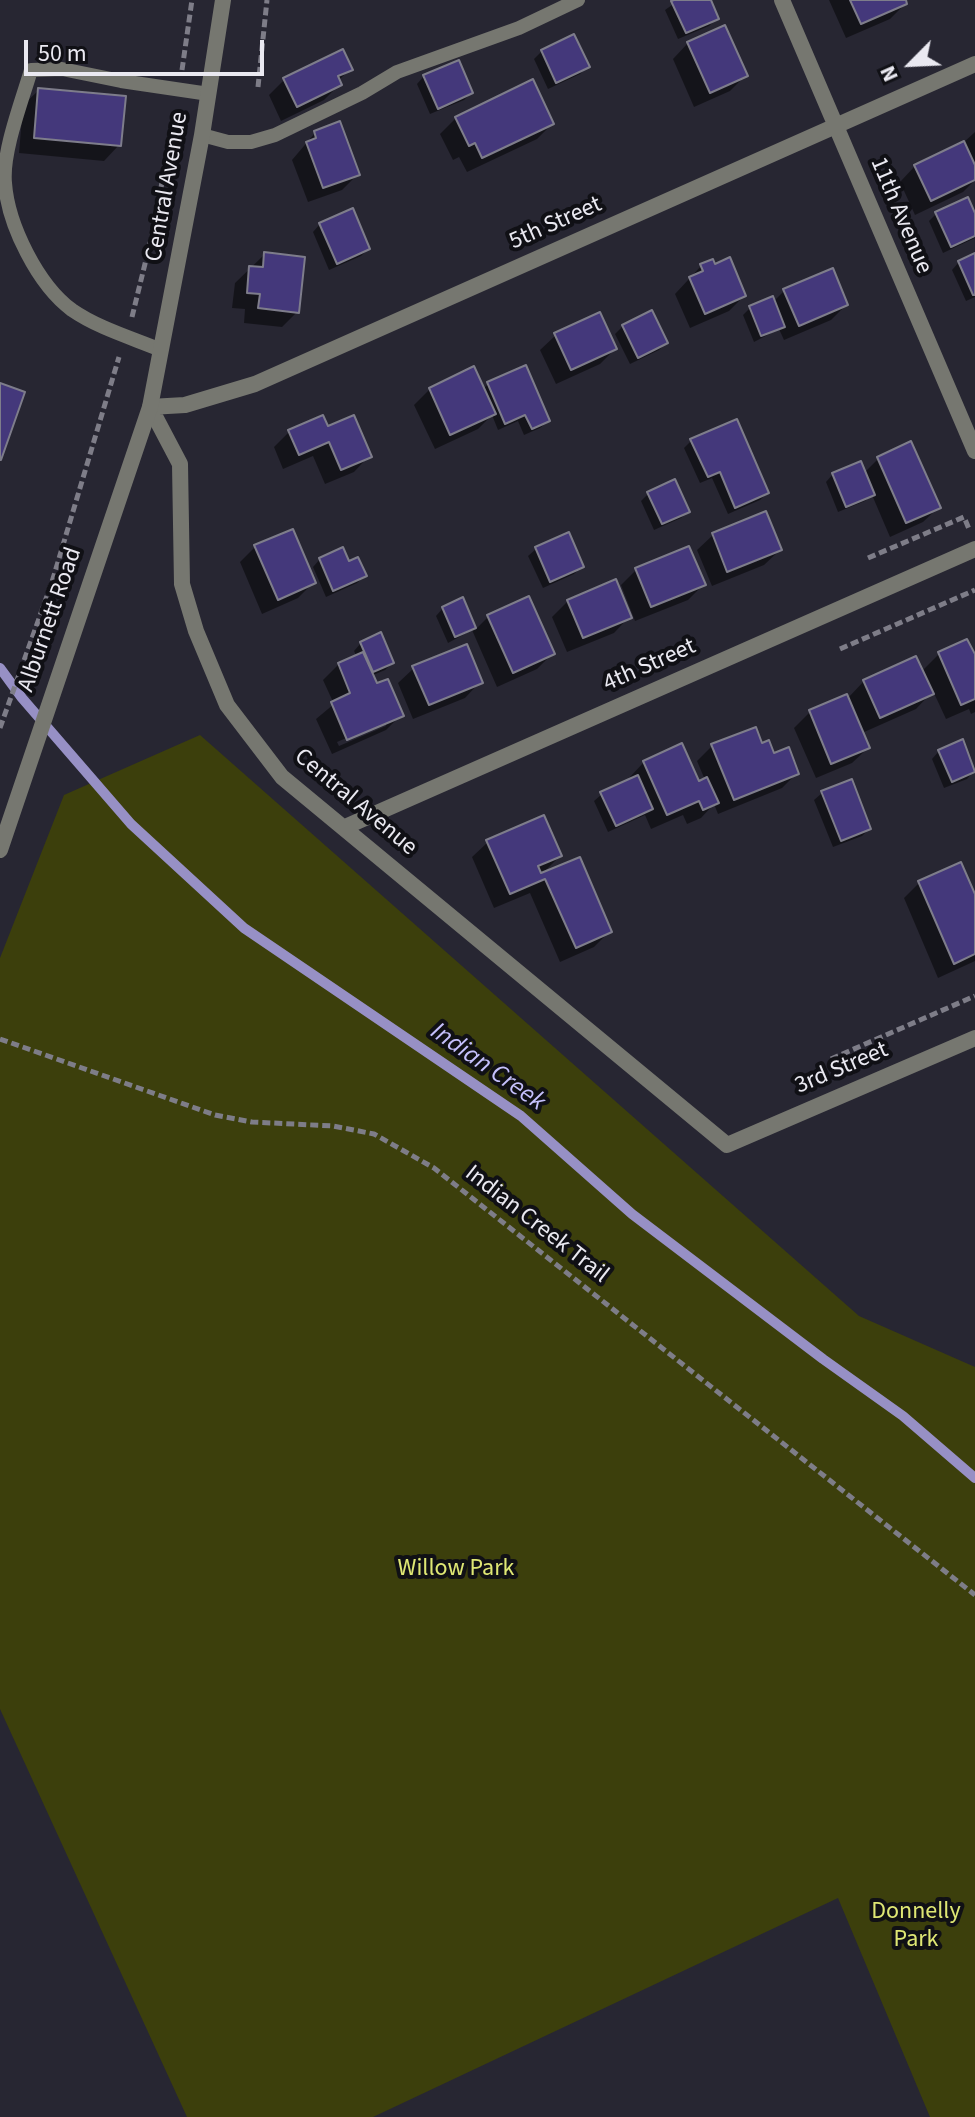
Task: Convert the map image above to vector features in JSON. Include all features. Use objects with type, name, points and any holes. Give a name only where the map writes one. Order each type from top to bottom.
[{"type":"street","name":"Central Avenue","points":[[223,0],[202,135],[150,407],[180,464],[182,584],[196,631],[227,705],[282,777],[727,1145]]},
{"type":"street","name":"11th Avenue","points":[[782,0],[975,451]]},
{"type":"street","name":"5th Street","points":[[150,407],[185,405],[255,384],[975,64]]},
{"type":"street","name":"Alburnett Road","points":[[0,850],[150,407]]},
{"type":"street","name":"4th Street","points":[[345,827],[975,549]]},
{"type":"street","name":"3rd Street","points":[[727,1145],[975,1038]]},
{"type":"lane","points":[[202,135],[228,142],[251,142],[275,135],[362,93],[397,72],[519,28],[578,0]]},
{"type":"lane","points":[[161,350],[71,309],[40,276],[13,224],[4,181],[11,138],[31,70],[62,69],[209,94]]},
{"type":"path","points":[[0,728],[52,582],[126,336],[153,231],[192,0]]},
{"type":"path","points":[[258,87],[267,0]]},
{"type":"path","points":[[868,558],[964,517],[970,530]]},
{"type":"path","points":[[840,649],[975,590]]},
{"type":"path","points":[[831,1059],[975,996]]},
{"type":"path","name":"Indian Creek Trail","points":[[0,1039],[215,1115],[252,1122],[333,1126],[374,1134],[434,1168],[975,1595]]},
{"type":"green space","name":"Willow Park","points":[[200,735],[859,1316],[975,1367],[975,2117],[930,2117],[838,1898],[373,2117],[187,2117],[0,1709],[0,958],[64,795]]},
{"type":"building","points":[[711,0],[719,19],[686,33],[671,1]]},
{"type":"building","points":[[850,0],[906,0],[907,4],[861,24]]},
{"type":"building","points":[[725,25],[748,76],[710,93],[687,42]]},
{"type":"building","points":[[574,34],[590,67],[556,83],[541,50]]},
{"type":"building","points":[[343,49],[353,70],[338,76],[342,85],[297,107],[283,78]]},
{"type":"building","points":[[459,60],[473,93],[438,109],[423,75]]},
{"type":"building","points":[[533,79],[554,124],[482,158],[475,143],[469,146],[455,117]]},
{"type":"building","points":[[38,88],[126,96],[121,146],[34,138]]},
{"type":"building","points":[[340,121],[360,175],[323,188],[306,142],[316,138],[314,131]]},
{"type":"building","points":[[964,141],[975,165],[975,180],[931,201],[914,165]]},
{"type":"building","points":[[968,197],[975,213],[975,236],[951,247],[935,212]]},
{"type":"building","points":[[353,208],[370,249],[337,264],[319,223]]},
{"type":"building","points":[[264,252],[305,257],[299,313],[258,308],[260,294],[247,293],[249,266],[263,267]]},
{"type":"building","points":[[975,253],[975,295],[973,295],[958,261]]},
{"type":"building","points":[[730,257],[746,296],[705,314],[689,277],[703,271],[700,264],[713,259],[715,264]]},
{"type":"building","points":[[833,268],[848,305],[799,326],[783,289]]},
{"type":"building","points":[[773,296],[785,327],[761,336],[749,306]]},
{"type":"building","points":[[652,310],[668,343],[638,358],[622,325]]},
{"type":"building","points":[[600,312],[617,349],[571,370],[554,333]]},
{"type":"building","points":[[526,365],[550,421],[532,429],[525,415],[505,424],[487,382]]},
{"type":"building","points":[[474,366],[496,414],[450,435],[429,388]]},
{"type":"building","points":[[0,383],[25,392],[1,460],[0,460]]},
{"type":"building","points":[[323,415],[328,426],[354,415],[372,457],[341,470],[329,442],[299,455],[288,430]]},
{"type":"building","points":[[737,419],[769,493],[735,508],[720,472],[708,477],[690,439]]},
{"type":"building","points":[[911,441],[941,508],[906,523],[877,457]]},
{"type":"building","points":[[861,461],[875,495],[846,507],[832,473]]},
{"type":"building","points":[[675,479],[690,512],[662,524],[647,492]]},
{"type":"building","points":[[766,511],[782,550],[727,572],[712,533]]},
{"type":"building","points":[[293,529],[316,583],[278,600],[254,545]]},
{"type":"building","points":[[569,532],[584,567],[550,582],[535,547]]},
{"type":"building","points":[[689,546],[706,585],[651,607],[635,568]]},
{"type":"building","points":[[343,547],[349,561],[358,557],[367,576],[333,591],[319,558]]},
{"type":"building","points":[[616,579],[632,618],[583,638],[567,600]]},
{"type":"building","points":[[529,596],[555,654],[513,673],[487,615]]},
{"type":"building","points":[[463,597],[476,628],[455,637],[442,607]]},
{"type":"building","points":[[381,632],[394,663],[373,672],[360,642]]},
{"type":"building","points":[[967,639],[975,654],[975,699],[961,705],[938,652]]},
{"type":"building","points":[[467,644],[483,683],[429,705],[412,666]]},
{"type":"building","points":[[363,652],[377,683],[388,679],[404,716],[347,740],[331,702],[350,693],[338,663]]},
{"type":"building","points":[[916,656],[934,694],[880,718],[863,680]]},
{"type":"building","points":[[847,694],[870,748],[831,764],[809,710]]},
{"type":"building","points":[[756,727],[762,743],[769,740],[774,753],[789,747],[799,774],[734,800],[711,744]]},
{"type":"building","points":[[963,739],[975,772],[952,782],[938,750]]},
{"type":"building","points":[[682,743],[699,781],[707,777],[719,803],[703,810],[699,801],[667,815],[643,761]]},
{"type":"building","points":[[638,775],[653,809],[616,826],[600,792]]},
{"type":"building","points":[[852,779],[871,829],[841,841],[821,791]]},
{"type":"building","points":[[544,815],[562,856],[538,866],[541,873],[580,857],[612,932],[576,948],[545,879],[510,894],[486,840]]},
{"type":"building","points":[[961,862],[975,894],[975,954],[954,964],[918,881]]},
{"type":"waterway","name":"Indian Creek","points":[[0,668],[22,698],[131,824],[244,928],[521,1116],[632,1214],[903,1416],[975,1478]]},
{"type":"park label","name":"Donnelly Park","points":[[916,1927]]}]
